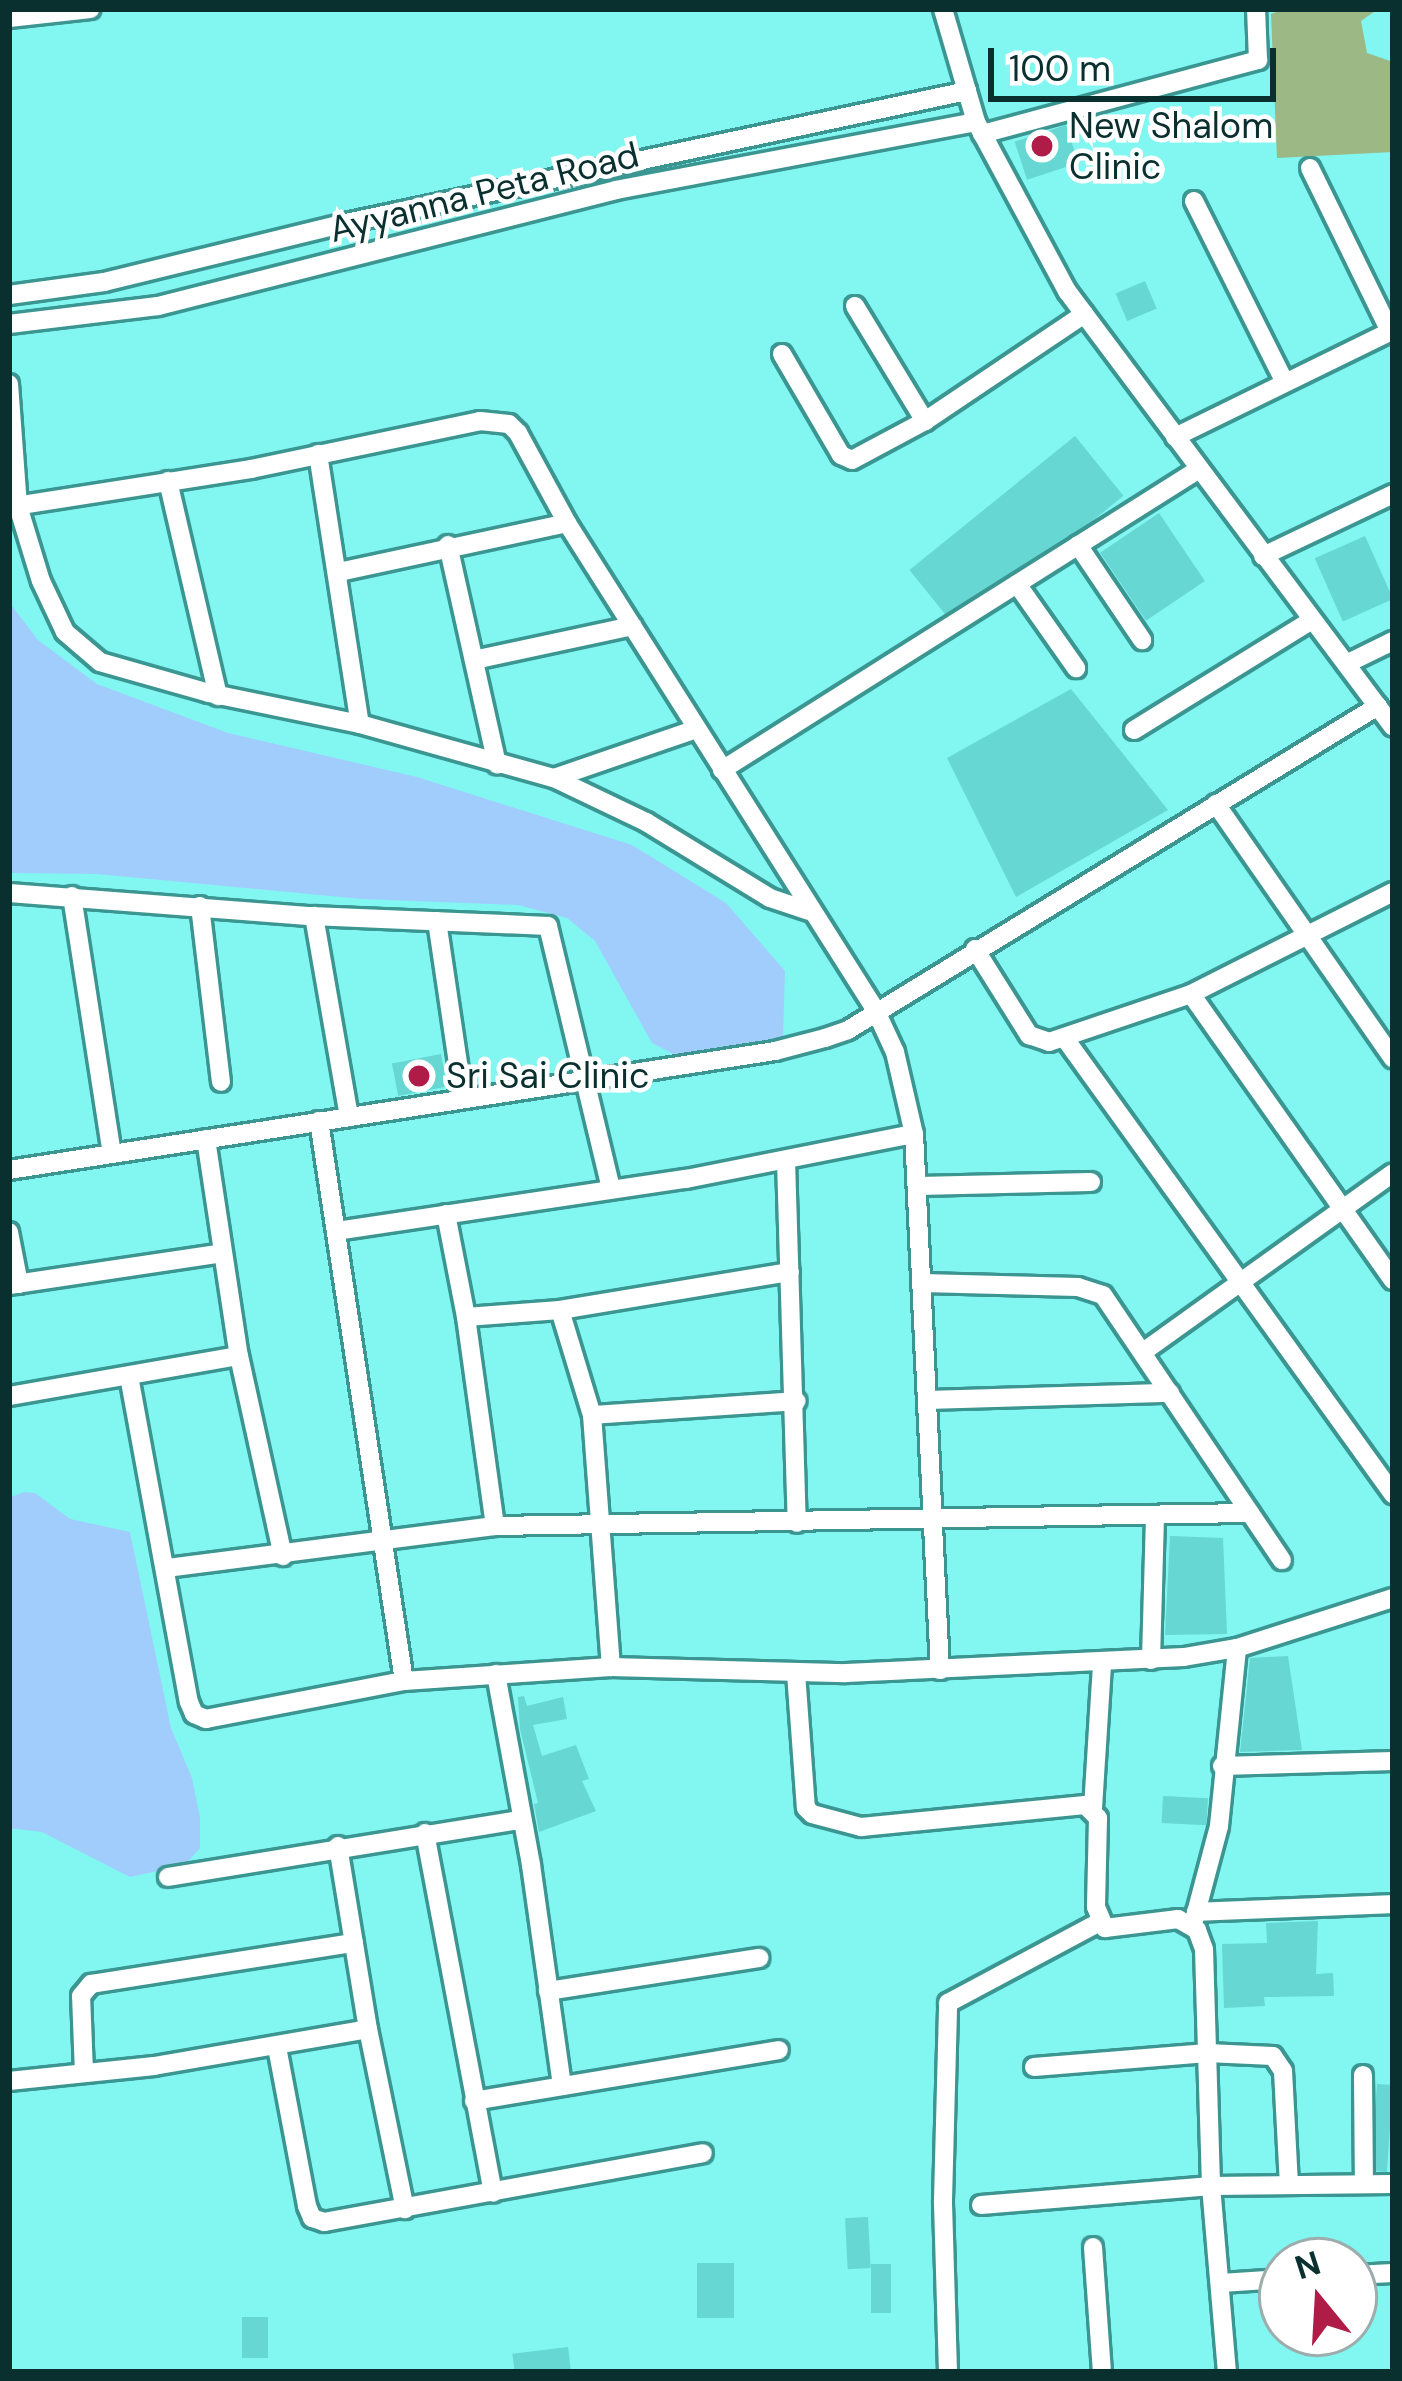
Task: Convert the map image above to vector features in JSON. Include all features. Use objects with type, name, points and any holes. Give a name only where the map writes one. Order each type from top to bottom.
[{"type":"street","points":[[9,18],[92,9]]},
{"type":"street","points":[[943,9],[979,128],[1084,314],[1393,727]]},
{"type":"street","name":"Ayyanna Peta Road","points":[[9,324],[158,305],[616,190],[979,128],[1258,60],[1256,9]]},
{"type":"street","points":[[9,295],[104,283],[346,223],[967,91]]},
{"type":"street","points":[[1174,437],[1392,330],[1310,168]]},
{"type":"street","points":[[1194,201],[1285,383]]},
{"type":"street","points":[[855,306],[925,421]]},
{"type":"street","points":[[782,354],[845,459],[859,459],[925,421],[1084,314]]},
{"type":"street","points":[[9,384],[14,506],[41,580],[73,643],[116,669],[218,696],[360,724],[554,778],[646,822],[770,898],[809,911]]},
{"type":"street","points":[[14,506],[168,482],[480,421],[509,424],[809,911],[875,1009],[908,1091],[917,1186],[940,1670]]},
{"type":"street","points":[[318,454],[360,724]]},
{"type":"street","points":[[722,770],[1198,469]]},
{"type":"street","points":[[168,482],[218,696]]},
{"type":"street","points":[[1263,556],[1393,494]]},
{"type":"street","points":[[339,572],[448,544],[567,523]]},
{"type":"street","points":[[448,544],[497,765]]},
{"type":"street","points":[[1078,545],[1142,640]]},
{"type":"street","points":[[1017,584],[1076,668]]},
{"type":"street","points":[[1134,730],[1312,620]]},
{"type":"street","points":[[474,659],[632,626]]},
{"type":"street","points":[[1346,664],[1393,641]]},
{"type":"street","points":[[9,1169],[801,1046],[848,1030],[875,1009],[1378,706]]},
{"type":"street","points":[[554,778],[696,729]]},
{"type":"street","points":[[1216,804],[1393,1059]]},
{"type":"street","points":[[975,949],[1029,1035],[1037,1041],[1066,1040],[1191,994],[1393,892]]},
{"type":"street","points":[[9,893],[550,928],[581,1077],[594,1106],[611,1189]]},
{"type":"street","points":[[72,896],[112,1154]]},
{"type":"street","points":[[200,906],[221,1082]]},
{"type":"street","points":[[314,916],[349,1117]]},
{"type":"street","points":[[437,921],[463,1098]]},
{"type":"street","points":[[1191,994],[1393,1280]]},
{"type":"street","points":[[1066,1040],[1393,1494]]},
{"type":"street","points":[[320,1121],[404,1682]]},
{"type":"street","points":[[336,1231],[786,1160],[914,1134]]},
{"type":"street","points":[[206,1139],[239,1356],[283,1556]]},
{"type":"street","points":[[786,1160],[797,1401],[797,1523]]},
{"type":"street","points":[[1143,1352],[1393,1173]]},
{"type":"street","points":[[917,1186],[1091,1182]]},
{"type":"street","points":[[446,1214],[466,1317],[495,1526]]},
{"type":"street","points":[[9,1232],[14,1284],[224,1253]]},
{"type":"street","points":[[466,1317],[560,1310],[790,1272]]},
{"type":"street","points":[[922,1283],[1096,1291],[1109,1301],[1282,1560]]},
{"type":"street","points":[[560,1310],[592,1415],[611,1667]]},
{"type":"street","points":[[9,1396],[239,1356]]},
{"type":"street","points":[[128,1376],[189,1702],[199,1717],[404,1682],[611,1667],[796,1673],[1150,1660],[1237,1648],[1393,1598]]},
{"type":"street","points":[[928,1400],[1171,1393]]},
{"type":"street","points":[[592,1415],[797,1401]]},
{"type":"street","points":[[167,1568],[495,1526],[1250,1513]]},
{"type":"street","points":[[1150,1660],[1155,1515]]},
{"type":"street","points":[[1227,2372],[1211,2186],[1204,1949],[1194,1918],[1219,1826],[1237,1648]]},
{"type":"street","points":[[1100,1922],[1093,1808],[1102,1664]]},
{"type":"street","points":[[796,1673],[806,1808],[818,1818],[861,1827],[1077,1804],[1093,1808]]},
{"type":"street","points":[[496,1674],[562,2086]]},
{"type":"street","points":[[1222,1766],[1393,1761]]},
{"type":"street","points":[[168,1876],[520,1820]]},
{"type":"street","points":[[425,1833],[494,2193]]},
{"type":"street","points":[[338,1846],[368,2029],[406,2209]]},
{"type":"street","points":[[1100,1922],[1112,1930],[1178,1919],[1393,1904]]},
{"type":"street","points":[[948,2372],[943,2200],[948,2003],[1100,1922]]},
{"type":"street","points":[[84,2073],[81,1996],[91,1984],[354,1943]]},
{"type":"street","points":[[548,1991],[759,1958]]},
{"type":"street","points":[[9,2081],[277,2047],[368,2029]]},
{"type":"street","points":[[277,2047],[312,2218],[331,2222],[704,2152]]},
{"type":"street","points":[[474,2101],[778,2050]]},
{"type":"street","points":[[1034,2067],[1265,2053],[1279,2062],[1289,2185]]},
{"type":"street","points":[[1363,2075],[1364,2184]]},
{"type":"street","points":[[981,2205],[1211,2186],[1393,2185]]},
{"type":"street","points":[[1093,2247],[1102,2372]]},
{"type":"street","points":[[1220,2283],[1258,2281]]},
{"type":"green space","points":[[1284,9],[1378,9],[1361,21],[1367,53],[1393,62],[1393,152],[1277,158],[1271,14]]},
{"type":"water","points":[[9,602],[38,640],[97,684],[228,733],[417,777],[632,845],[726,903],[785,971],[783,1036],[761,1050],[687,1061],[652,1043],[595,941],[567,918],[518,905],[362,899],[97,874],[9,873]]},
{"type":"water","points":[[35,1493],[70,1519],[130,1532],[171,1728],[192,1778],[200,1818],[200,1848],[185,1865],[130,1877],[42,1832],[9,1828],[9,1498]]},
{"type":"building","points":[[1066,125],[1078,163],[1027,180],[1015,142]]},
{"type":"building","points":[[1145,281],[1157,309],[1127,321],[1116,294]]},
{"type":"building","points":[[1075,436],[1123,496],[958,630],[909,570]]},
{"type":"building","points":[[1159,513],[1205,581],[1146,621],[1100,553]]},
{"type":"building","points":[[1365,536],[1393,599],[1343,621],[1315,558]]},
{"type":"building","points":[[1071,689],[1168,810],[1016,897],[947,758]]},
{"type":"building","points":[[441,1054],[447,1086],[398,1096],[392,1064]]},
{"type":"building","points":[[1170,1536],[1223,1538],[1227,1634],[1165,1635]]},
{"type":"building","points":[[1288,1656],[1302,1750],[1240,1752],[1250,1658]]},
{"type":"building","points":[[524,1696],[527,1706],[563,1697],[567,1719],[533,1725],[542,1756],[576,1745],[589,1779],[582,1781],[596,1811],[539,1832],[534,1804],[538,1803],[520,1729],[518,1697]]},
{"type":"building","points":[[1163,1796],[1208,1798],[1207,1825],[1162,1823]]},
{"type":"building","points":[[1318,1921],[1316,1974],[1333,1973],[1334,1996],[1264,1997],[1265,2006],[1224,2008],[1222,1944],[1267,1943],[1266,1923]]},
{"type":"building","points":[[1377,2084],[1393,2085],[1387,2172],[1371,2171]]},
{"type":"building","points":[[868,2217],[871,2268],[848,2269],[845,2218]]},
{"type":"building","points":[[697,2263],[734,2263],[734,2318],[697,2318]]},
{"type":"building","points":[[871,2264],[891,2264],[891,2313],[871,2313]]},
{"type":"building","points":[[242,2317],[268,2317],[268,2358],[242,2358]]},
{"type":"building","points":[[568,2347],[571,2372],[515,2372],[512,2354]]},
{"type":"place","name":"New Shalom Clinic","points":[[1042,146]]},
{"type":"place","name":"Sri Sai Clinic","points":[[419,1076]]}]
